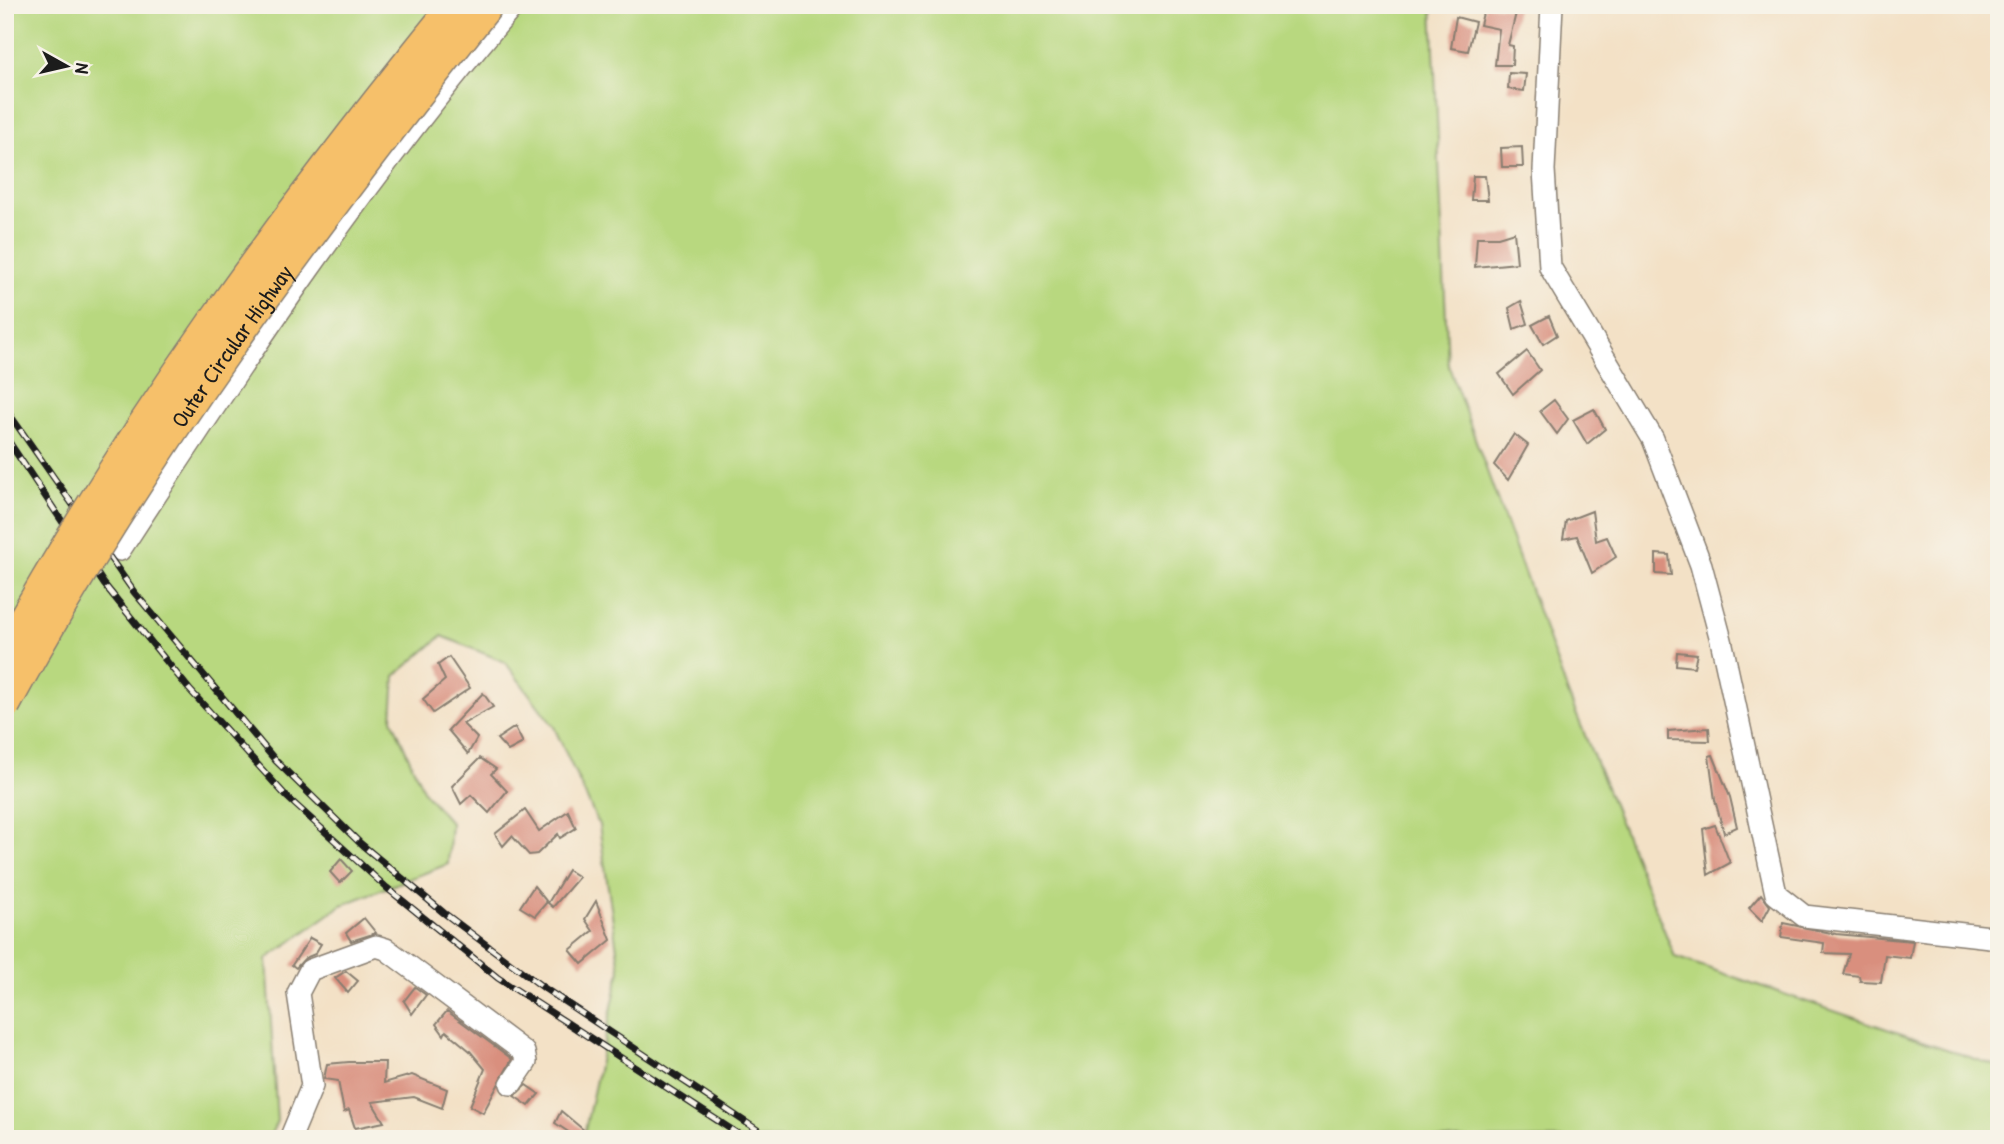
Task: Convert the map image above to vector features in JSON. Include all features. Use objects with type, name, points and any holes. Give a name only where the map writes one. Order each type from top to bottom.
[{"type":"highway","name":"Outer Circular Highway","points":[[5,652],[138,432],[369,110],[455,5]]},
{"type":"highway","name":"Outer Circular Highway","points":[[5,705],[94,550],[272,285],[488,5]]},
{"type":"street","points":[[120,550],[236,373],[340,227],[514,5]]},
{"type":"street","points":[[1552,5],[1544,170],[1550,267],[1653,439],[1701,565],[1721,640],[1776,894],[1804,916],[1999,938]]},
{"type":"street","points":[[290,1139],[312,1086],[298,993],[310,970],[376,946],[386,949],[524,1052],[526,1062],[511,1084]]},
{"type":"green space","points":[[5,5],[1432,5],[1448,364],[1569,696],[1675,957],[1999,1067],[1999,1139],[583,1139],[620,970],[599,825],[554,727],[505,662],[442,636],[395,676],[392,719],[424,792],[451,823],[448,864],[342,905],[267,959],[277,1121],[269,1139],[5,1139]]},
{"type":"building","points":[[1485,5],[1517,9],[1508,45],[1513,46],[1512,65],[1495,65],[1499,29],[1480,25]]},
{"type":"building","points":[[1456,17],[1475,22],[1468,51],[1451,48]]},
{"type":"building","points":[[1509,73],[1526,74],[1524,91],[1508,89]]},
{"type":"building","points":[[1522,147],[1523,167],[1502,167],[1501,148]]},
{"type":"building","points":[[1473,176],[1485,176],[1488,200],[1471,200]]},
{"type":"building","points":[[1514,232],[1517,263],[1475,267],[1477,237],[1498,237]]},
{"type":"building","points":[[1521,301],[1528,324],[1514,329],[1509,308]]},
{"type":"building","points":[[1549,316],[1557,335],[1543,344],[1532,325]]},
{"type":"building","points":[[1527,351],[1540,370],[1513,394],[1499,374]]},
{"type":"building","points":[[1554,400],[1568,419],[1557,434],[1540,411]]},
{"type":"building","points":[[1594,409],[1605,429],[1587,444],[1573,420]]},
{"type":"building","points":[[1514,434],[1528,445],[1508,480],[1494,465]]},
{"type":"building","points":[[1592,511],[1596,541],[1607,537],[1616,557],[1592,573],[1577,536],[1563,539],[1566,521]]},
{"type":"building","points":[[1656,554],[1669,555],[1671,575],[1656,574]]},
{"type":"building","points":[[1677,652],[1697,654],[1694,667],[1676,665]]},
{"type":"building","points":[[449,657],[470,688],[433,713],[423,699],[445,680],[438,665]]},
{"type":"building","points":[[483,693],[493,707],[463,724],[477,738],[468,754],[448,730]]},
{"type":"building","points":[[515,727],[523,743],[508,751],[497,739]]},
{"type":"building","points":[[1709,728],[1710,741],[1668,740],[1668,731]]},
{"type":"building","points":[[1713,755],[1730,797],[1737,827],[1724,833],[1715,800],[1709,756]]},
{"type":"building","points":[[480,758],[496,769],[491,774],[507,791],[489,813],[471,795],[461,804],[452,786]]},
{"type":"building","points":[[525,810],[539,831],[568,811],[576,828],[560,838],[558,834],[537,854],[529,855],[512,836],[503,846],[495,834]]},
{"type":"building","points":[[1715,825],[1730,863],[1708,875],[1703,829]]},
{"type":"building","points":[[341,859],[352,871],[340,883],[330,872]]},
{"type":"building","points":[[568,870],[579,877],[553,907],[548,903]]},
{"type":"building","points":[[534,886],[547,902],[535,916],[520,907]]},
{"type":"building","points":[[1761,894],[1770,906],[1762,921],[1749,908]]},
{"type":"building","points":[[596,901],[611,940],[582,964],[570,950],[593,931],[585,919]]},
{"type":"building","points":[[364,918],[376,933],[351,941],[346,933]]},
{"type":"building","points":[[1783,923],[1836,934],[1913,941],[1910,958],[1885,955],[1881,982],[1860,981],[1859,976],[1843,974],[1849,954],[1823,953],[1824,943],[1781,937]]},
{"type":"building","points":[[310,938],[321,944],[315,954],[305,958],[296,968],[292,965]]},
{"type":"building","points":[[346,971],[358,981],[348,993],[335,978]]},
{"type":"building","points":[[415,987],[426,995],[412,1014],[404,1001]]},
{"type":"building","points":[[447,1011],[512,1059],[483,1113],[470,1106],[485,1069],[470,1051],[446,1031],[444,1035],[436,1024]]},
{"type":"building","points":[[385,1062],[384,1083],[412,1075],[447,1089],[442,1108],[414,1097],[372,1102],[384,1122],[355,1128],[349,1110],[344,1112],[338,1081],[324,1079],[327,1064]]},
{"type":"building","points":[[526,1085],[539,1094],[529,1106],[514,1096]]},
{"type":"building","points":[[561,1111],[592,1137],[579,1139],[555,1123]]},
{"type":"railway","points":[[5,408],[134,592],[276,761],[361,844],[444,913],[544,988],[771,1139]]},
{"type":"railway","points":[[5,436],[104,584],[189,689],[287,797],[387,888],[498,978],[746,1139]]}]
